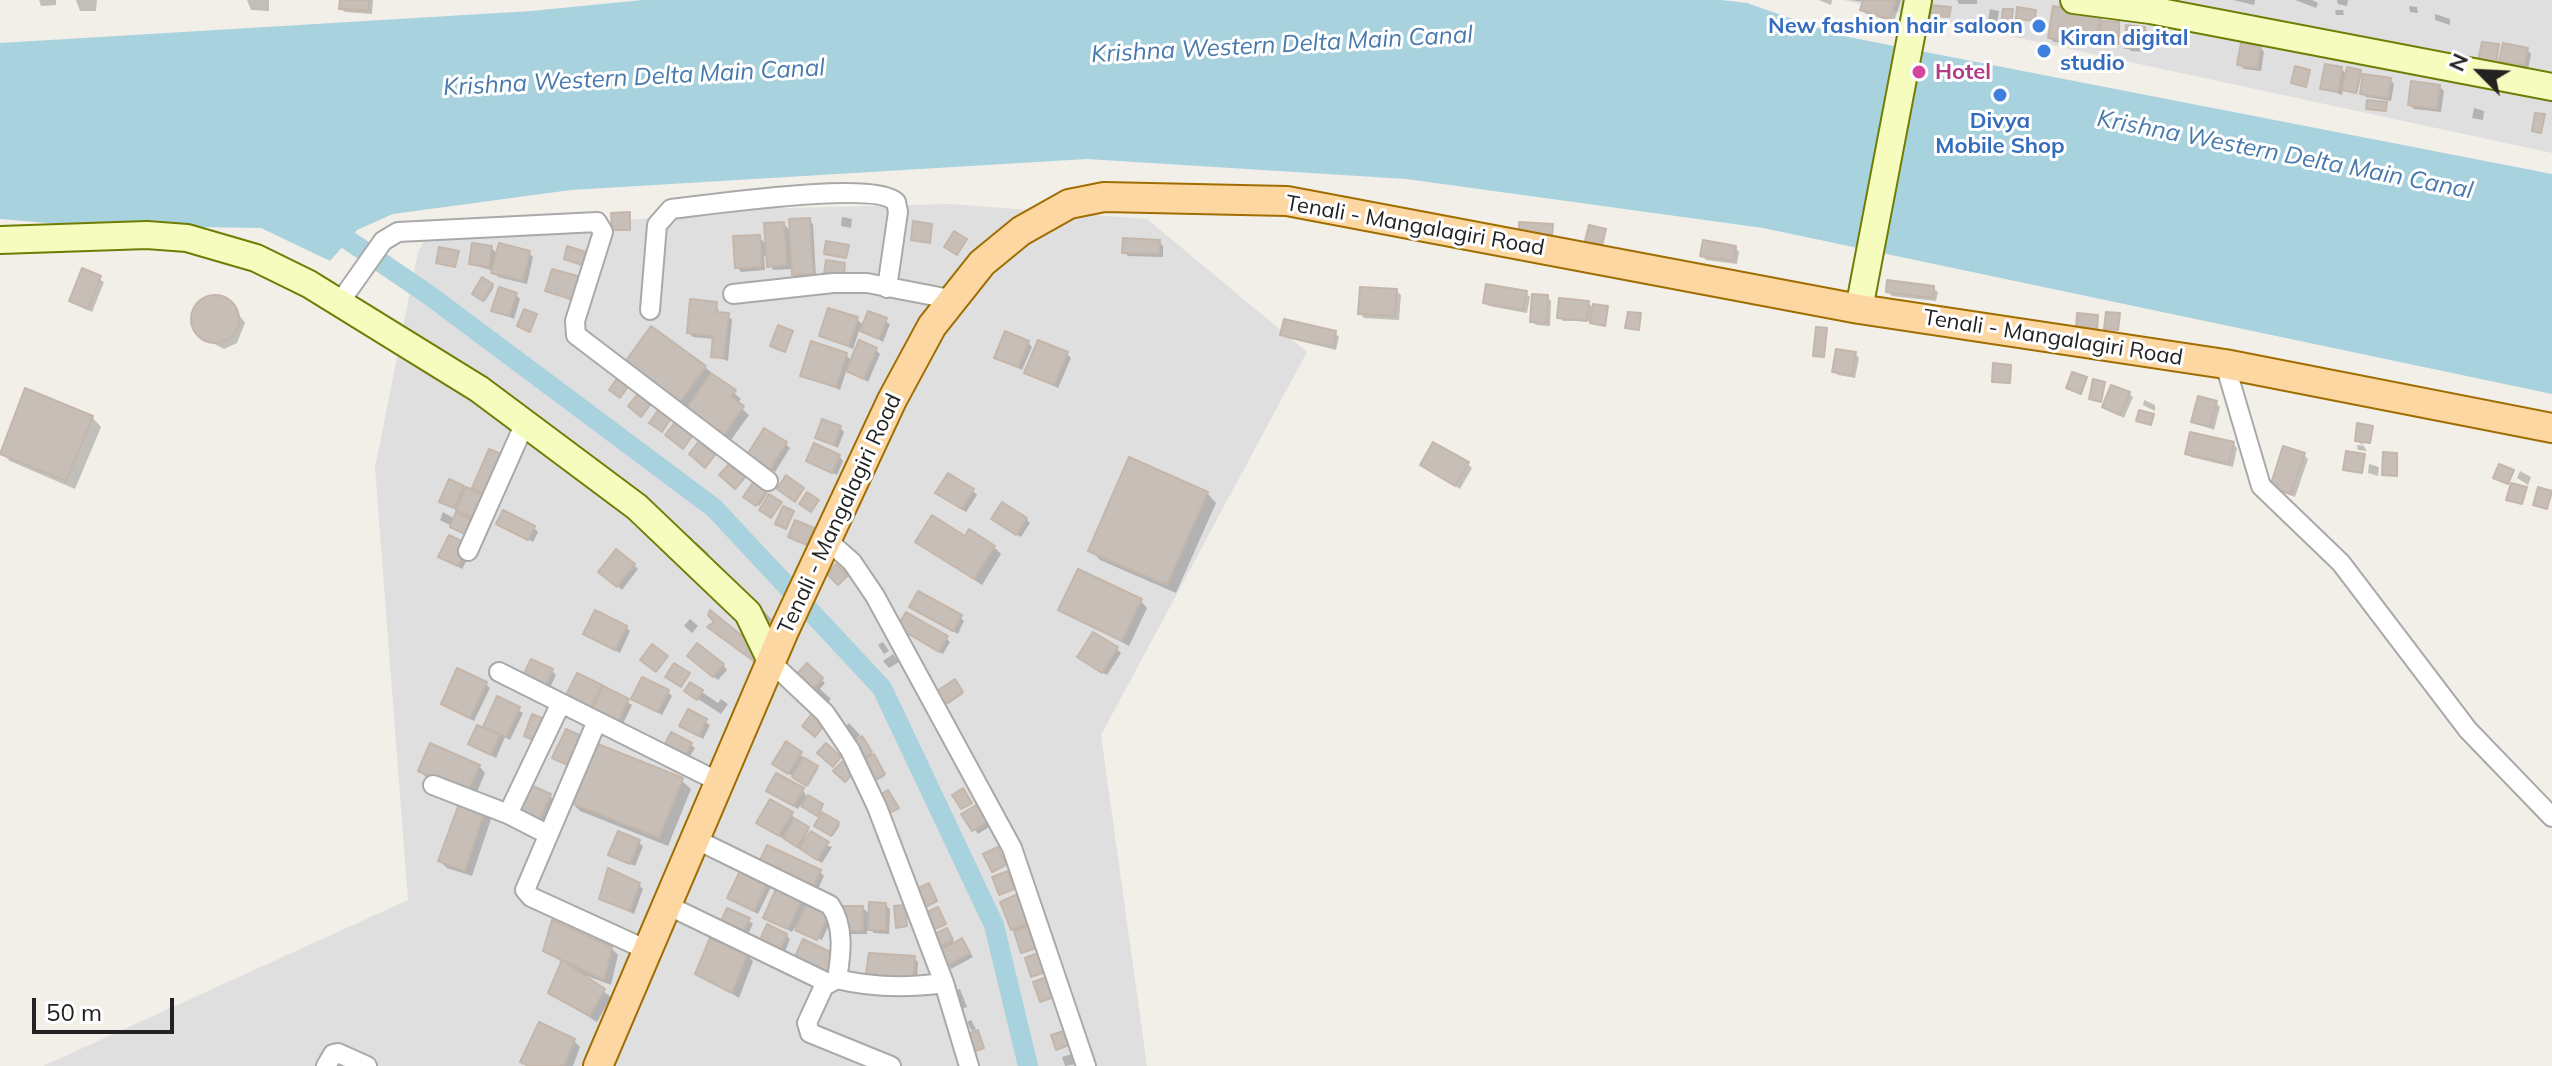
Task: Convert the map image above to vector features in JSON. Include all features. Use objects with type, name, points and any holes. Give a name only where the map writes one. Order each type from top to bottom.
[{"type":"main road","name":"Tenali - Mangalagiri Road","points":[[598,1066],[784,631],[892,400],[950,299],[982,263],[1021,231],[1069,204],[1104,197],[1287,201],[1859,309],[2225,364],[2552,428]]},
{"type":"street","points":[[2074,0],[2194,9],[2552,87]]},
{"type":"street","points":[[1859,309],[1917,8]]},
{"type":"street","points":[[650,310],[657,225],[664,213],[671,209],[849,191],[883,194],[896,202],[887,288]]},
{"type":"street","points":[[346,293],[383,241],[398,232],[597,222],[603,232],[575,321],[576,335],[768,481]]},
{"type":"street","points":[[0,240],[147,235],[187,238],[256,258],[346,293],[637,507],[748,613],[772,663],[825,713],[850,750],[877,807],[944,983],[969,1066]]},
{"type":"street","points":[[733,294],[833,283],[867,283],[950,299]]},
{"type":"street","points":[[2225,364],[2261,486],[2341,563],[2468,730],[2552,817]]},
{"type":"street","points":[[468,551],[525,423]]},
{"type":"street","points":[[824,543],[852,562],[875,596],[1002,827],[1062,987],[1086,1066]]},
{"type":"street","points":[[499,672],[719,782]]},
{"type":"street","points":[[508,814],[561,703]]},
{"type":"street","points":[[597,721],[547,834],[527,885],[527,893],[647,950]]},
{"type":"street","points":[[433,785],[508,814],[547,834]]},
{"type":"street","points":[[693,838],[830,905],[838,916],[842,953],[832,981],[807,1023],[810,1033],[891,1066]]},
{"type":"street","points":[[665,904],[832,981],[896,987],[944,983]]},
{"type":"street","points":[[326,1066],[333,1054],[338,1053],[367,1066]]},
{"type":"shaded area","points":[[1842,0],[2552,0],[2552,153]]},
{"type":"shaded area","points":[[951,204],[1147,219],[1307,352],[1101,735],[1147,1066],[43,1066],[408,900],[375,468],[418,252],[425,239],[748,209]]},
{"type":"water","name":"Krishna Western Delta Main Canal","points":[[643,0],[1721,0],[1747,3],[1838,35],[2552,174],[2552,394],[1763,228],[1406,179],[1087,159],[571,190],[393,214],[357,230],[330,261],[261,228],[73,225],[0,219],[0,43],[531,11]]},
{"type":"building","points":[[340,0],[369,0],[369,11],[339,9]]},
{"type":"building","points":[[1863,0],[1896,0],[1890,19],[1860,10]]},
{"type":"building","points":[[1930,5],[1951,7],[1949,17],[1939,16],[1938,26],[1927,25]]},
{"type":"building","points":[[2053,6],[2101,13],[2097,38],[2080,36],[2079,43],[2048,38]]},
{"type":"building","points":[[2017,7],[2036,10],[2035,21],[2016,19]]},
{"type":"building","points":[[2003,9],[2013,9],[2011,26],[2001,26]]},
{"type":"building","points":[[2101,21],[2119,22],[2118,44],[2100,43]]},
{"type":"building","points":[[2126,25],[2145,27],[2144,48],[2125,48]]},
{"type":"building","points":[[2482,42],[2499,44],[2496,64],[2478,61]]},
{"type":"building","points":[[2241,43],[2261,46],[2257,68],[2237,65]]},
{"type":"building","points":[[2503,43],[2528,48],[2524,66],[2499,61]]},
{"type":"building","points":[[2325,64],[2342,67],[2338,92],[2320,89]]},
{"type":"building","points":[[2295,66],[2310,70],[2306,87],[2291,83]]},
{"type":"building","points":[[2347,67],[2361,70],[2356,93],[2342,90]]},
{"type":"building","points":[[2363,74],[2391,78],[2388,98],[2360,94]]},
{"type":"building","points":[[2411,81],[2440,85],[2437,109],[2408,105]]},
{"type":"building","points":[[2367,100],[2387,102],[2386,111],[2366,109]]},
{"type":"building","points":[[2535,113],[2545,114],[2541,133],[2532,131]]},
{"type":"building","points":[[630,212],[630,230],[612,230],[611,213]]},
{"type":"building","points":[[810,218],[813,274],[792,275],[789,219]]},
{"type":"building","points":[[913,221],[932,224],[930,243],[911,240]]},
{"type":"building","points":[[784,222],[787,265],[767,267],[764,223]]},
{"type":"building","points":[[1519,222],[1553,224],[1552,236],[1519,234]]},
{"type":"building","points":[[1589,225],[1606,229],[1602,245],[1585,241]]},
{"type":"building","points":[[954,231],[967,239],[957,255],[944,247]]},
{"type":"building","points":[[760,235],[762,267],[735,268],[733,236]]},
{"type":"building","points":[[1123,238],[1160,240],[1159,254],[1122,253]]},
{"type":"building","points":[[1703,240],[1736,246],[1734,261],[1700,256]]},
{"type":"building","points":[[826,241],[849,245],[846,258],[824,254]]},
{"type":"building","points":[[472,243],[492,246],[489,267],[469,264]]},
{"type":"building","points":[[499,243],[530,251],[523,281],[491,273]]},
{"type":"building","points":[[567,246],[586,252],[582,265],[564,259]]},
{"type":"building","points":[[439,247],[459,251],[455,267],[436,263]]},
{"type":"building","points":[[826,260],[845,263],[844,277],[824,274]]},
{"type":"building","points":[[82,268],[101,276],[88,309],[69,301]]},
{"type":"building","points":[[552,269],[581,277],[574,300],[545,291]]},
{"type":"building","points":[[482,277],[493,284],[483,301],[472,294]]},
{"type":"building","points":[[1887,280],[1934,286],[1933,298],[1886,292]]},
{"type":"building","points":[[1486,284],[1527,291],[1523,310],[1483,303]]},
{"type":"building","points":[[499,287],[517,293],[509,316],[491,311]]},
{"type":"building","points":[[1360,287],[1397,289],[1395,316],[1358,314]]},
{"type":"building","points":[[1532,294],[1548,295],[1547,323],[1530,322]]},
{"type":"building","points":[[215,295],[232,302],[239,319],[232,336],[215,343],[198,336],[191,319],[198,302]]},
{"type":"building","points":[[1559,298],[1589,301],[1587,321],[1557,318]]},
{"type":"building","points":[[690,299],[717,302],[716,312],[729,313],[724,358],[711,357],[713,336],[687,333]]},
{"type":"building","points":[[1593,304],[1608,306],[1605,326],[1590,323]]},
{"type":"building","points":[[828,308],[858,317],[849,346],[819,336]]},
{"type":"building","points":[[524,309],[537,314],[530,332],[517,326]]},
{"type":"building","points":[[868,311],[887,318],[879,339],[860,331]]},
{"type":"building","points":[[1628,312],[1641,313],[1639,330],[1625,328]]},
{"type":"building","points":[[2106,312],[2120,313],[2118,330],[2104,329]]},
{"type":"building","points":[[2077,313],[2098,315],[2097,332],[2076,331]]},
{"type":"building","points":[[1284,319],[1336,331],[1333,347],[1280,335]]},
{"type":"building","points":[[778,325],[793,331],[785,352],[770,346]]},
{"type":"building","points":[[651,326],[706,366],[680,402],[625,362]]},
{"type":"building","points":[[1816,327],[1827,328],[1824,357],[1813,356]]},
{"type":"building","points":[[1005,331],[1029,341],[1018,367],[994,358]]},
{"type":"building","points":[[859,340],[877,348],[864,379],[846,371]]},
{"type":"building","points":[[1038,340],[1068,352],[1054,385],[1024,373]]},
{"type":"building","points":[[811,341],[847,353],[836,387],[800,376]]},
{"type":"building","points":[[1836,349],[1856,352],[1852,375],[1832,372]]},
{"type":"building","points":[[1993,363],[2011,365],[2010,383],[1992,382]]},
{"type":"building","points":[[2072,372],[2087,377],[2081,394],[2066,388]]},
{"type":"building","points":[[711,373],[736,390],[731,397],[744,406],[724,435],[686,409]]},
{"type":"building","points":[[618,377],[629,385],[620,398],[609,390]]},
{"type":"building","points":[[2093,379],[2105,382],[2101,402],[2089,399]]},
{"type":"building","points":[[2111,385],[2130,392],[2120,415],[2102,407]]},
{"type":"building","points":[[25,388],[93,416],[66,481],[0,454]]},
{"type":"building","points":[[638,394],[650,405],[641,417],[628,406]]},
{"type":"building","points":[[2198,396],[2217,401],[2210,427],[2191,422]]},
{"type":"building","points":[[659,409],[671,418],[662,432],[649,423]]},
{"type":"building","points":[[2139,410],[2154,414],[2151,425],[2136,421]]},
{"type":"building","points":[[822,419],[841,426],[834,445],[815,438]]},
{"type":"building","points":[[675,422],[693,435],[683,449],[665,435]]},
{"type":"building","points":[[2357,423],[2373,426],[2370,443],[2355,441]]},
{"type":"building","points":[[764,428],[787,442],[770,469],[747,455]]},
{"type":"building","points":[[2190,432],[2234,442],[2229,464],[2185,454]]},
{"type":"building","points":[[699,441],[715,455],[705,468],[689,454]]},
{"type":"building","points":[[1433,442],[1469,462],[1455,486],[1420,465]]},
{"type":"building","points":[[814,443],[840,455],[832,473],[806,461]]},
{"type":"building","points":[[2283,446],[2305,453],[2291,494],[2270,487]]},
{"type":"building","points":[[489,449],[506,456],[488,495],[472,488]]},
{"type":"building","points":[[2346,451],[2365,454],[2362,473],[2343,470]]},
{"type":"building","points":[[2383,452],[2397,453],[2397,476],[2382,475]]},
{"type":"building","points":[[1129,457],[1208,492],[1167,585],[1088,551]]},
{"type":"building","points":[[729,464],[745,477],[735,489],[719,475]]},
{"type":"building","points":[[2499,464],[2514,470],[2508,484],[2493,478]]},
{"type":"building","points":[[948,473],[974,489],[962,509],[935,493]]},
{"type":"building","points":[[786,475],[804,488],[795,502],[777,489]]},
{"type":"building","points":[[449,479],[464,486],[454,508],[439,502]]},
{"type":"building","points":[[754,481],[767,490],[756,506],[743,497]]},
{"type":"building","points":[[2511,483],[2527,487],[2522,504],[2506,500]]},
{"type":"building","points":[[466,487],[486,496],[475,519],[456,510]]},
{"type":"building","points":[[2538,487],[2552,491],[2547,509],[2533,505]]},
{"type":"building","points":[[807,492],[819,500],[811,512],[799,504]]},
{"type":"building","points":[[769,494],[782,502],[771,518],[759,510]]},
{"type":"building","points":[[1002,502],[1027,518],[1016,535],[991,519]]},
{"type":"building","points":[[783,506],[794,511],[786,529],[775,524]]},
{"type":"building","points":[[503,510],[535,526],[528,540],[496,524]]},
{"type":"building","points":[[456,512],[471,519],[465,534],[450,527]]},
{"type":"building","points":[[932,515],[965,536],[969,529],[995,546],[974,579],[915,542]]},
{"type":"building","points":[[795,520],[814,528],[807,545],[788,537]]},
{"type":"building","points":[[449,535],[469,545],[458,566],[438,557]]},
{"type":"building","points":[[616,549],[635,564],[617,587],[598,572]]},
{"type":"building","points":[[836,564],[848,575],[838,585],[827,574]]},
{"type":"building","points":[[1078,569],[1142,599],[1122,641],[1058,610]]},
{"type":"building","points":[[918,591],[962,615],[953,631],[909,607]]},
{"type":"building","points":[[595,610],[627,626],[615,650],[583,634]]},
{"type":"building","points":[[710,610],[756,647],[759,657],[755,662],[707,627],[714,622],[708,615]]},
{"type":"building","points":[[906,612],[948,636],[939,652],[897,627]]},
{"type":"building","points":[[1093,632],[1118,647],[1102,673],[1077,657]]},
{"type":"building","points":[[697,643],[724,664],[713,677],[687,656]]},
{"type":"building","points":[[652,644],[668,656],[656,672],[640,660]]},
{"type":"building","points":[[531,659],[553,669],[543,692],[520,682]]},
{"type":"building","points":[[674,663],[690,673],[681,687],[665,677]]},
{"type":"building","points":[[807,663],[823,678],[810,692],[794,677]]},
{"type":"building","points":[[457,668],[487,682],[470,718],[441,704]]},
{"type":"building","points":[[577,673],[602,685],[588,714],[563,701]]},
{"type":"building","points":[[642,677],[669,690],[658,712],[631,699]]},
{"type":"building","points":[[955,679],[963,692],[945,704],[937,691]]},
{"type":"building","points":[[690,682],[703,690],[697,700],[684,691]]},
{"type":"building","points":[[603,686],[629,699],[615,728],[589,715]]},
{"type":"building","points":[[497,696],[520,707],[506,737],[483,727]]},
{"type":"building","points":[[688,709],[707,719],[699,736],[679,726]]},
{"type":"building","points":[[814,711],[827,722],[815,737],[802,726]]},
{"type":"building","points":[[532,714],[549,721],[540,743],[524,736]]},
{"type":"building","points":[[477,725],[500,735],[491,755],[468,744]]},
{"type":"building","points":[[566,729],[586,738],[572,767],[552,758]]},
{"type":"building","points":[[671,732],[692,743],[682,761],[662,750]]},
{"type":"building","points":[[862,736],[872,752],[860,760],[850,744]]},
{"type":"building","points":[[786,741],[802,752],[788,774],[772,764]]},
{"type":"building","points":[[593,742],[683,778],[659,838],[569,802]]},
{"type":"building","points":[[430,743],[480,765],[467,793],[418,771]]},
{"type":"building","points":[[826,743],[841,757],[833,767],[817,753]]},
{"type":"building","points":[[874,754],[885,774],[871,782],[860,762]]},
{"type":"building","points":[[803,757],[818,766],[806,786],[792,777]]},
{"type":"building","points":[[843,761],[854,773],[845,782],[833,771]]},
{"type":"building","points":[[776,773],[804,788],[794,806],[766,791]]},
{"type":"building","points":[[526,783],[551,794],[538,822],[514,811]]},
{"type":"building","points":[[963,788],[972,803],[961,809],[952,795]]},
{"type":"building","points":[[888,790],[899,808],[886,815],[876,797]]},
{"type":"building","points":[[808,795],[823,804],[817,816],[801,806]]},
{"type":"building","points":[[770,799],[793,812],[779,836],[756,823]]},
{"type":"building","points":[[460,801],[486,807],[465,871],[438,861]]},
{"type":"building","points":[[978,804],[989,821],[972,831],[961,814]]},
{"type":"building","points":[[822,812],[839,822],[831,836],[814,826]]},
{"type":"building","points":[[794,818],[809,827],[797,847],[783,838]]},
{"type":"building","points":[[618,831],[640,840],[630,864],[608,855]]},
{"type":"building","points":[[811,831],[829,842],[817,860],[799,848]]},
{"type":"building","points":[[767,845],[821,870],[811,892],[757,867]]},
{"type":"building","points":[[998,847],[1006,865],[992,872],[983,854]]},
{"type":"building","points":[[742,867],[769,879],[754,911],[727,898]]},
{"type":"building","points":[[608,868],[640,883],[630,911],[599,899]]},
{"type":"building","points":[[1008,871],[1014,889],[999,895],[992,877]]},
{"type":"building","points":[[929,883],[937,901],[923,908],[914,890]]},
{"type":"building","points":[[777,887],[802,899],[788,929],[763,918]]},
{"type":"building","points":[[1018,894],[1029,922],[1011,930],[1000,902]]},
{"type":"building","points":[[808,901],[830,911],[817,940],[795,930]]},
{"type":"building","points":[[869,902],[886,903],[886,930],[868,930]]},
{"type":"building","points":[[905,905],[907,926],[896,928],[894,906]]},
{"type":"building","points":[[843,906],[863,906],[863,931],[842,931]]},
{"type":"building","points":[[938,907],[946,924],[931,931],[923,914]]},
{"type":"building","points":[[727,908],[750,918],[741,936],[719,926]]},
{"type":"building","points":[[552,920],[612,947],[604,980],[543,951]]},
{"type":"building","points":[[767,924],[787,934],[779,952],[759,942]]},
{"type":"building","points":[[1029,926],[1036,948],[1021,953],[1014,931]]},
{"type":"building","points":[[947,928],[953,940],[940,947],[933,935]]},
{"type":"building","points":[[710,938],[748,953],[732,993],[695,974]]},
{"type":"building","points":[[962,938],[970,953],[946,966],[938,952]]},
{"type":"building","points":[[803,939],[839,956],[829,976],[794,959]]},
{"type":"building","points":[[869,953],[915,956],[913,982],[865,980]]},
{"type":"building","points":[[1038,953],[1045,972],[1031,977],[1025,958]]},
{"type":"building","points":[[562,960],[605,989],[590,1016],[548,993]]},
{"type":"building","points":[[1047,977],[1054,997],[1040,1002],[1033,982]]},
{"type":"building","points":[[539,1022],[575,1039],[564,1066],[529,1066],[520,1062]]},
{"type":"building","points":[[978,1030],[984,1048],[967,1054],[961,1037]]},
{"type":"building","points":[[1064,1031],[1069,1045],[1056,1050],[1051,1035]]},
{"type":"waterway","points":[[326,225],[429,295],[714,508],[882,688],[994,925],[1028,1066]]},
{"type":"place","name":"New fashion hair saloon","points":[[2039,26]]},
{"type":"place","name":"Kiran digital studio","points":[[2044,51]]},
{"type":"place","name":"Hotel","points":[[1919,72]]},
{"type":"place","name":"Divya Mobile Shop","points":[[2000,95]]}]
